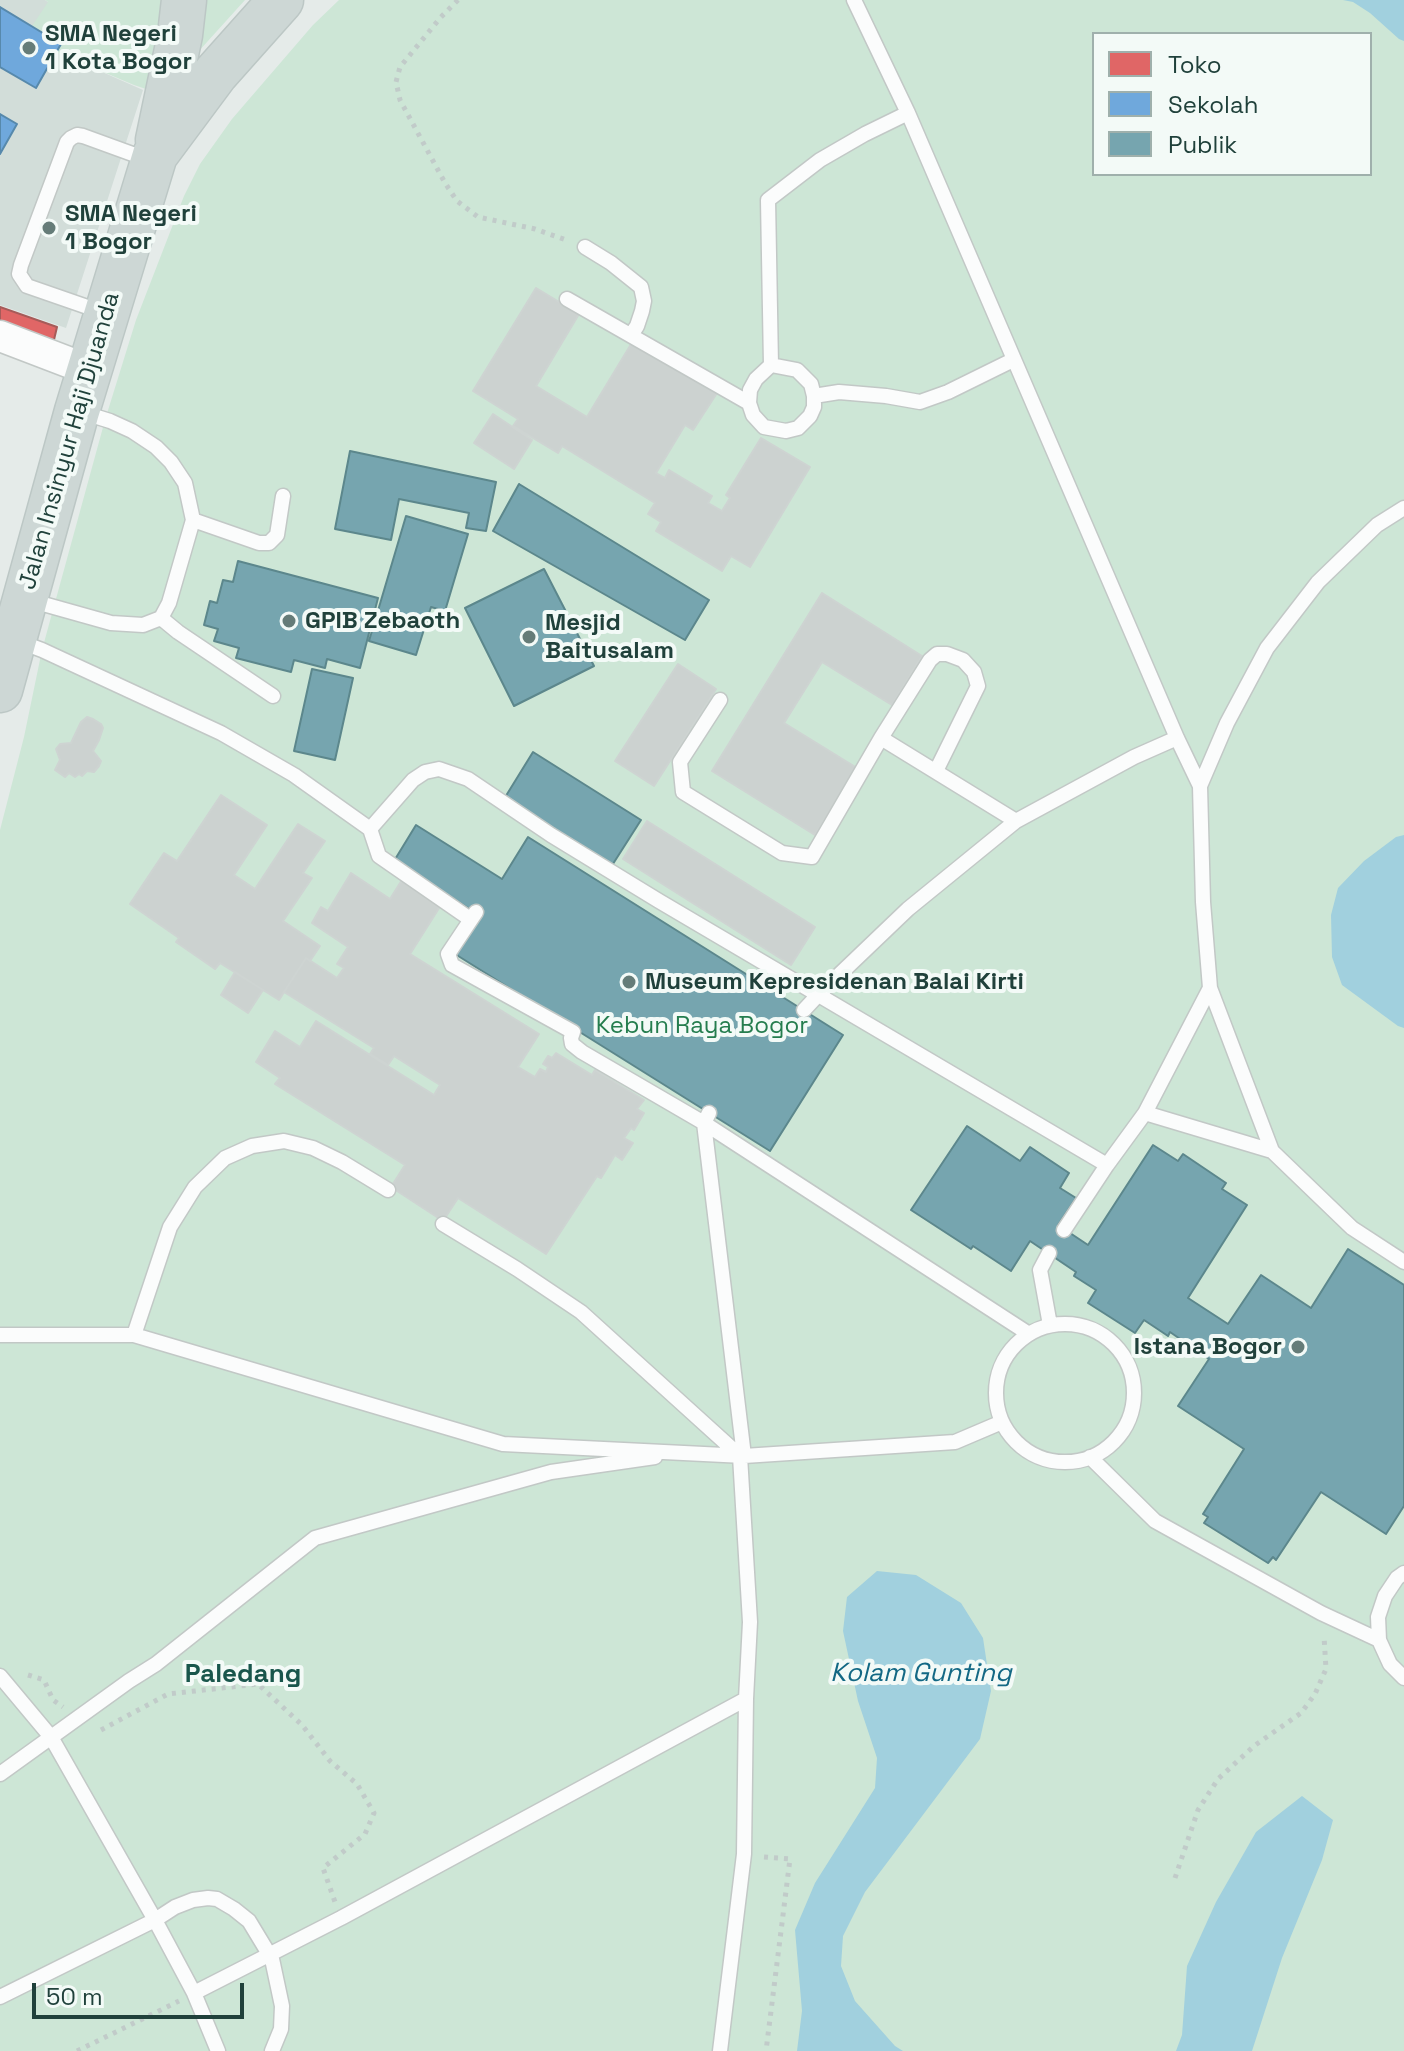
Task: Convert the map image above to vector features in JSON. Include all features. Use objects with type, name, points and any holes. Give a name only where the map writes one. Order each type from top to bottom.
[{"type":"main road","points":[[154,158],[180,35],[184,0]]},
{"type":"main road","name":"Jalan Insinyur Haji Djuanda","points":[[8,657],[83,391],[154,158],[216,73],[281,0]]},
{"type":"street","points":[[0,336],[83,391]]},
{"type":"lane","points":[[854,0],[908,113],[1200,786],[1203,902],[1210,988],[1272,1151],[1352,1228],[1404,1262]]},
{"type":"lane","points":[[771,365],[797,370],[811,384],[814,407],[805,423],[798,428],[786,431],[764,427],[753,415],[749,403],[750,390],[756,379],[771,365],[768,200],[820,160],[908,113]]},
{"type":"lane","points":[[107,313],[27,286],[19,274],[21,265],[71,138],[83,136],[154,158]]},
{"type":"lane","points":[[585,247],[641,287],[644,301],[642,311],[631,335]]},
{"type":"lane","points":[[567,299],[749,403]]},
{"type":"lane","points":[[814,396],[839,392],[920,402],[948,392],[1013,360]]},
{"type":"lane","points":[[8,657],[111,623],[143,625],[161,618],[169,603],[193,520],[185,483],[171,462],[156,447],[110,421],[83,391]]},
{"type":"lane","points":[[193,520],[259,543],[269,543],[277,535],[283,496]]},
{"type":"lane","points":[[1200,786],[1227,723],[1267,648],[1318,582],[1377,525],[1404,508]]},
{"type":"lane","points":[[161,618],[273,696]]},
{"type":"lane","points":[[8,657],[42,650],[221,733],[294,775],[370,829],[379,856],[473,916],[448,954],[452,965],[574,1031],[572,1044],[582,1052],[706,1118],[1029,1334]]},
{"type":"lane","points":[[720,700],[680,762],[683,792],[782,853],[812,857],[930,660],[937,654],[947,654],[963,660],[974,672],[978,686],[936,771]]},
{"type":"lane","points":[[881,738],[1016,821]]},
{"type":"lane","points":[[804,1010],[908,909],[1016,821],[1134,757],[1177,738]]},
{"type":"lane","points":[[370,829],[413,780],[425,772],[439,769],[468,779],[654,908],[818,995],[1107,1165]]},
{"type":"lane","points":[[1064,1230],[1145,1113],[1210,988]]},
{"type":"lane","points":[[1145,1113],[1272,1151]]},
{"type":"lane","points":[[706,1118],[742,1456],[750,1622],[744,1854],[720,2051]]},
{"type":"lane","points":[[134,1335],[170,1227],[195,1187],[225,1158],[252,1146],[284,1141],[313,1148],[388,1190]]},
{"type":"lane","points":[[443,1224],[581,1312],[742,1456]]},
{"type":"lane","points":[[1049,1253],[1040,1270],[1050,1325]]},
{"type":"lane","points":[[1072,1324],[1095,1330],[1113,1344],[1127,1362],[1133,1384],[1133,1407],[1124,1428],[1110,1446],[1090,1457],[1063,1462],[1036,1455],[1013,1438],[1002,1422],[996,1396],[997,1378],[1003,1360],[1014,1345],[1029,1334],[1050,1325],[1072,1324]]},
{"type":"lane","points":[[0,1335],[134,1335],[503,1444],[742,1456],[955,1442],[1002,1422]]},
{"type":"lane","points":[[0,1774],[156,1664],[315,1538],[551,1472],[687,1453]]},
{"type":"lane","points":[[1090,1457],[1155,1521],[1321,1613],[1379,1640]]},
{"type":"lane","points":[[1404,1573],[1385,1596],[1378,1617],[1379,1640],[1390,1664],[1404,1678]]},
{"type":"lane","points":[[0,1676],[51,1737],[194,1993],[218,2051]]},
{"type":"lane","points":[[194,1993],[341,1918],[746,1699]]},
{"type":"lane","points":[[0,1997],[155,1920],[175,1907],[193,1900],[217,1899],[249,1921],[272,1959],[282,2006],[281,2029],[272,2051]]},
{"type":"path","points":[[458,0],[400,67],[396,82],[400,100],[457,201],[478,217],[535,229],[585,247]]},
{"type":"path","points":[[1175,1878],[1198,1810],[1218,1779],[1254,1746],[1301,1713],[1315,1694],[1326,1669],[1321,1613]]},
{"type":"path","points":[[145,1705],[168,1694],[258,1684],[302,1725],[330,1761],[357,1784],[374,1813],[365,1834],[323,1868],[341,1918]]},
{"type":"path","points":[[744,1854],[790,1859],[766,2051]]},
{"type":"path","points":[[77,2051],[194,1993]]},
{"type":"shaded area","name":"SMA Negeri 1 Bogor","points":[[0,0],[45,0],[61,44],[57,52],[143,90],[66,328],[0,305]]},
{"type":"green space","points":[[45,0],[184,0],[167,96],[56,52],[61,44],[32,26],[48,2]]},
{"type":"green space","points":[[200,0],[245,0],[198,52]]},
{"type":"green space","name":"Kebun Raya Bogor","points":[[339,0],[1404,0],[1404,2051],[0,2051],[0,830],[42,650],[105,420],[136,320],[184,196],[200,164],[232,119],[313,25]]},
{"type":"water","points":[[1343,0],[1404,0],[1404,41],[1370,13],[1353,2]]},
{"type":"water","points":[[1404,835],[1404,1028],[1342,985],[1332,957],[1331,915],[1338,888],[1364,861],[1396,837]]},
{"type":"water","name":"Kolam Gunting","points":[[877,1571],[916,1575],[961,1603],[983,1638],[991,1691],[980,1739],[865,1892],[843,1936],[841,1966],[855,2001],[903,2051],[797,2051],[802,2011],[795,1930],[815,1883],[875,1788],[877,1758],[858,1701],[843,1631],[847,1597]]},
{"type":"water","points":[[1302,1796],[1333,1820],[1322,1860],[1282,1958],[1252,2051],[1176,2051],[1182,2035],[1187,1966],[1216,1902],[1256,1832]]},
{"type":"building: Toko","points":[[0,307],[57,327],[53,344],[0,326]]},
{"type":"building: Sekolah","name":"SMA Negeri 1 Kota Bogor","points":[[0,7],[61,44],[36,88],[0,67]]},
{"type":"building: Sekolah","name":"SMA Negeri 1 Kota Bogor","points":[[0,114],[17,124],[0,154]]},
{"type":"building: Publik","points":[[350,451],[496,482],[486,531],[466,528],[469,513],[399,499],[391,540],[335,529]]},
{"type":"building: Publik","points":[[519,484],[709,600],[685,640],[493,531]]},
{"type":"building: Publik","points":[[406,516],[468,534],[445,611],[431,607],[416,655],[369,641]]},
{"type":"building: Publik","name":"GPIB Zebaoth","points":[[238,561],[378,598],[360,668],[327,659],[325,668],[294,660],[291,672],[236,658],[239,648],[214,641],[218,629],[204,625],[210,601],[217,603],[223,580],[233,582]]},
{"type":"building: Publik","name":"Mesjid Baitusalam","points":[[544,569],[594,666],[514,706],[465,608]]},
{"type":"building: Publik","points":[[312,669],[353,678],[335,760],[294,751]]},
{"type":"building: Publik","points":[[533,752],[641,820],[611,867],[504,799]]},
{"type":"building: Publik","name":"Museum Kepresidenan Balai Kirti","points":[[416,825],[502,879],[528,837],[843,1035],[770,1151],[455,954],[479,915],[394,861]]},
{"type":"building: Publik","name":"Istana Bogor","points":[[967,1126],[1020,1161],[1030,1147],[1069,1173],[1060,1188],[1076,1198],[1058,1225],[1088,1245],[1153,1145],[1178,1161],[1183,1154],[1226,1183],[1222,1189],[1247,1205],[1188,1298],[1228,1324],[1261,1275],[1311,1308],[1348,1249],[1404,1285],[1404,1506],[1386,1534],[1321,1492],[1276,1560],[1273,1557],[1268,1563],[1204,1523],[1208,1517],[1203,1514],[1244,1449],[1178,1406],[1209,1359],[1170,1332],[1168,1336],[1144,1320],[1135,1333],[1088,1303],[1096,1290],[1074,1276],[1076,1272],[1030,1241],[1011,1271],[911,1210]]},
{"type":"building: Lainnya","points":[[536,288],[579,314],[536,386],[587,417],[633,341],[717,393],[693,430],[685,425],[656,473],[665,478],[669,470],[712,496],[708,503],[722,511],[730,498],[726,495],[761,438],[810,467],[750,567],[731,556],[722,571],[656,531],[661,522],[648,514],[655,503],[562,446],[558,453],[513,426],[518,419],[473,391]]},
{"type":"building: Lainnya","points":[[493,414],[532,440],[514,469],[474,443]]},
{"type":"building: Lainnya","points":[[822,593],[922,656],[892,705],[822,662],[784,723],[857,768],[815,835],[712,771]]},
{"type":"building: Lainnya","points":[[678,664],[716,689],[654,786],[615,761]]},
{"type":"building: Lainnya","points":[[87,717],[103,728],[93,751],[101,761],[94,772],[87,771],[75,777],[69,773],[65,777],[55,770],[60,760],[56,749],[60,744],[71,743],[81,722]]},
{"type":"building: Lainnya","points":[[221,795],[267,825],[234,875],[255,889],[298,824],[325,841],[303,873],[312,878],[283,921],[320,946],[310,961],[306,958],[279,1000],[220,963],[215,969],[176,942],[179,938],[130,904],[164,853],[177,861]]},
{"type":"building: Lainnya","points":[[647,821],[815,927],[791,965],[623,859]]},
{"type":"building: Lainnya","points":[[351,873],[390,899],[402,880],[441,905],[410,954],[539,1034],[518,1067],[535,1077],[540,1069],[546,1072],[548,1067],[543,1064],[548,1056],[552,1058],[556,1053],[592,1075],[595,1070],[644,1100],[637,1109],[644,1113],[634,1130],[631,1128],[624,1138],[633,1143],[622,1160],[615,1155],[601,1178],[597,1176],[546,1254],[458,1198],[443,1221],[391,1187],[405,1165],[275,1084],[280,1078],[256,1062],[275,1031],[300,1047],[316,1021],[434,1095],[440,1085],[394,1056],[388,1065],[370,1054],[374,1048],[284,992],[306,958],[337,978],[344,968],[337,964],[348,947],[312,923],[321,907],[328,911]]},
{"type":"building: Lainnya","points":[[235,972],[263,990],[248,1013],[221,995]]},
{"type":"place","name":"SMA Negeri 1 Kota Bogor","points":[[29,48]]},
{"type":"place","name":"SMA Negeri 1 Bogor","points":[[49,228]]},
{"type":"place","name":"GPIB Zebaoth","points":[[289,621]]},
{"type":"place","name":"Mesjid Baitusalam","points":[[529,637]]},
{"type":"place","name":"Museum Kepresidenan Balai Kirti","points":[[629,982]]},
{"type":"place","name":"Istana Bogor","points":[[1298,1347]]},
{"type":"district","name":"Paledang","points":[[243,1675]]}]
